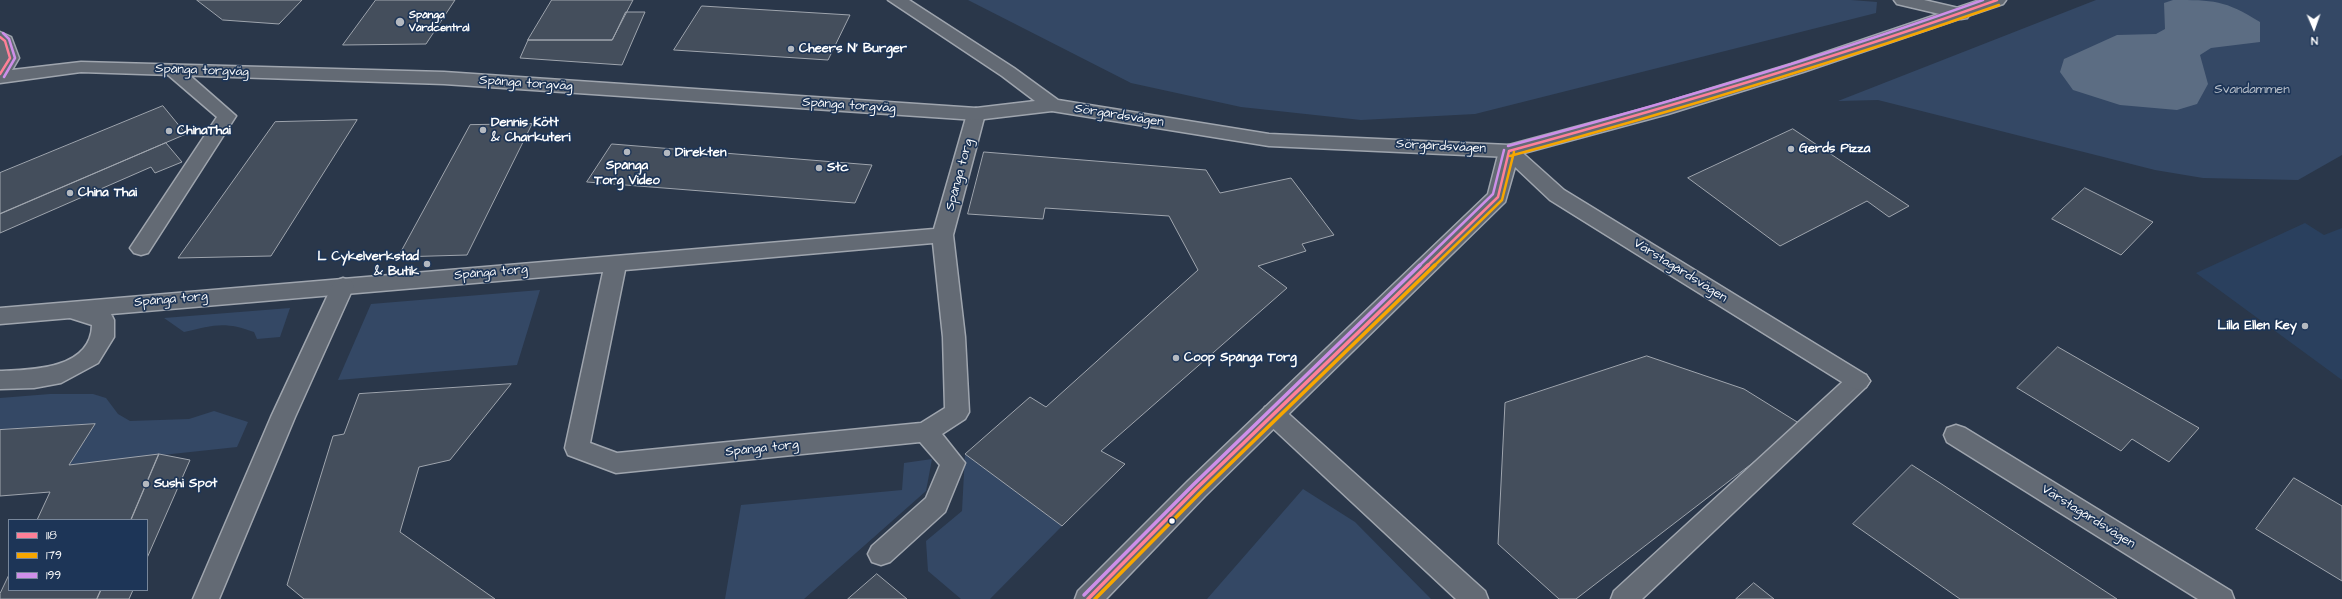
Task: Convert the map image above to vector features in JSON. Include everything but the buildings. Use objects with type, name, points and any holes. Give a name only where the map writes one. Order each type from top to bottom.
[{"type":"street","name":"Sörgårdsvägen","points":[[897,0],[1008,72],[1052,105],[1269,140],[1509,151],[1676,106],[1961,14],[1996,0]]},
{"type":"street","points":[[1903,0],[1961,14]]},
{"type":"street","points":[[0,37],[5,41],[10,58],[0,74]]},
{"type":"street","name":"Spånga torgväg","points":[[0,77],[81,68],[173,70],[444,78],[976,114],[1052,105]]},
{"type":"street","points":[[141,248],[227,116],[173,70]]},
{"type":"street","name":"Spånga torg","points":[[616,262],[577,448],[616,463],[926,432],[957,412],[954,338],[944,236],[976,114]]},
{"type":"street","points":[[1088,599],[1273,414],[1498,197],[1509,151]]},
{"type":"street","name":"Värstagårdsvägen","points":[[1509,151],[1557,195],[1858,381],[1624,599]]},
{"type":"street","name":"Spånga torg","points":[[0,316],[616,262],[944,236]]},
{"type":"street","points":[[206,599],[283,417],[343,286]]},
{"type":"street","points":[[0,380],[34,379],[61,374],[90,357],[103,337],[103,320],[70,310]]},
{"type":"street","points":[[1273,414],[1475,599]]},
{"type":"street","points":[[880,554],[936,504],[953,463],[926,432]]},
{"type":"street","name":"Värstagårdsvägen","points":[[1956,435],[2221,599]]},
{"type":"shaded area","points":[[2173,0],[2209,1],[2228,5],[2237,9],[2260,22],[2260,42],[2211,48],[2200,55],[2208,84],[2197,104],[2177,110],[2120,105],[2073,90],[2060,72],[2064,59],[2117,35],[2156,34],[2165,29],[2164,3]]},
{"type":"shaded area","name":"Lilla Ellen Key","points":[[2305,223],[2324,235],[2342,228],[2342,380],[2196,273]]},
{"type":"green space","points":[[968,0],[1851,0],[1877,2],[1876,13],[1475,114],[1361,120],[1241,107],[1131,83]]},
{"type":"green space","name":"Svandammen","points":[[2096,0],[2342,0],[2342,155],[2298,180],[2203,178],[2155,170],[1878,100],[1838,101]]},
{"type":"green space","points":[[540,290],[517,365],[338,380],[371,304]]},
{"type":"green space","points":[[290,308],[280,337],[257,339],[254,332],[227,325],[211,326],[184,332],[164,318]]},
{"type":"green space","points":[[50,394],[93,394],[106,398],[118,414],[130,421],[189,419],[214,411],[248,422],[237,447],[69,465],[94,424],[0,430],[0,398]]},
{"type":"green space","points":[[965,454],[1062,526],[990,599],[961,599],[928,571],[926,541],[962,511]]},
{"type":"green space","points":[[932,459],[926,491],[804,599],[725,599],[741,505],[902,490],[904,463]]},
{"type":"green space","points":[[1303,489],[1355,522],[1431,599],[1207,599]]},
{"type":"transit line","name":"199","points":[[1508,146],[1628,113],[1806,60],[1983,0]]},
{"type":"transit line","name":"118","points":[[1509,151],[1755,81],[1937,22],[1997,0]]},
{"type":"transit line","name":"179","points":[[1510,156],[1756,86],[1939,27],[1999,5]]},
{"type":"transit line","name":"199","points":[[3,33],[9,39],[15,58],[4,77]]},
{"type":"transit line","name":"118","points":[[0,37],[5,41],[10,58],[0,74]]},
{"type":"transit line","name":"199","points":[[1084,595],[1193,485],[1493,194],[1504,150]]},
{"type":"transit line","name":"118","points":[[1088,599],[1196,489],[1498,197],[1509,151]]},
{"type":"transit line","name":"179","points":[[1095,599],[1200,493],[1502,200],[1514,152]]},
{"type":"place","name":"Spånga Vårdcentral","points":[[400,22]]},
{"type":"place","name":"Cheers N’ Burger","points":[[791,49]]},
{"type":"place","name":"Dennis Kött & Charkuteri","points":[[483,130]]},
{"type":"place","name":"ChinaThai","points":[[169,131]]},
{"type":"place","name":"Gerds Pizza","points":[[1791,149]]},
{"type":"place","name":"Spånga Torg Video","points":[[627,152]]},
{"type":"place","name":"Direkten","points":[[667,153]]},
{"type":"place","name":"Stc","points":[[819,168]]},
{"type":"place","name":"China Thai","points":[[70,193]]},
{"type":"place","name":"L Cykelverkstad & Butik","points":[[427,264]]},
{"type":"place","name":"Lilla Ellen Key","points":[[2305,326]]},
{"type":"place","name":"Coop Spånga Torg","points":[[1176,358]]},
{"type":"place","name":"Sushi Spot","points":[[146,484]]}]
